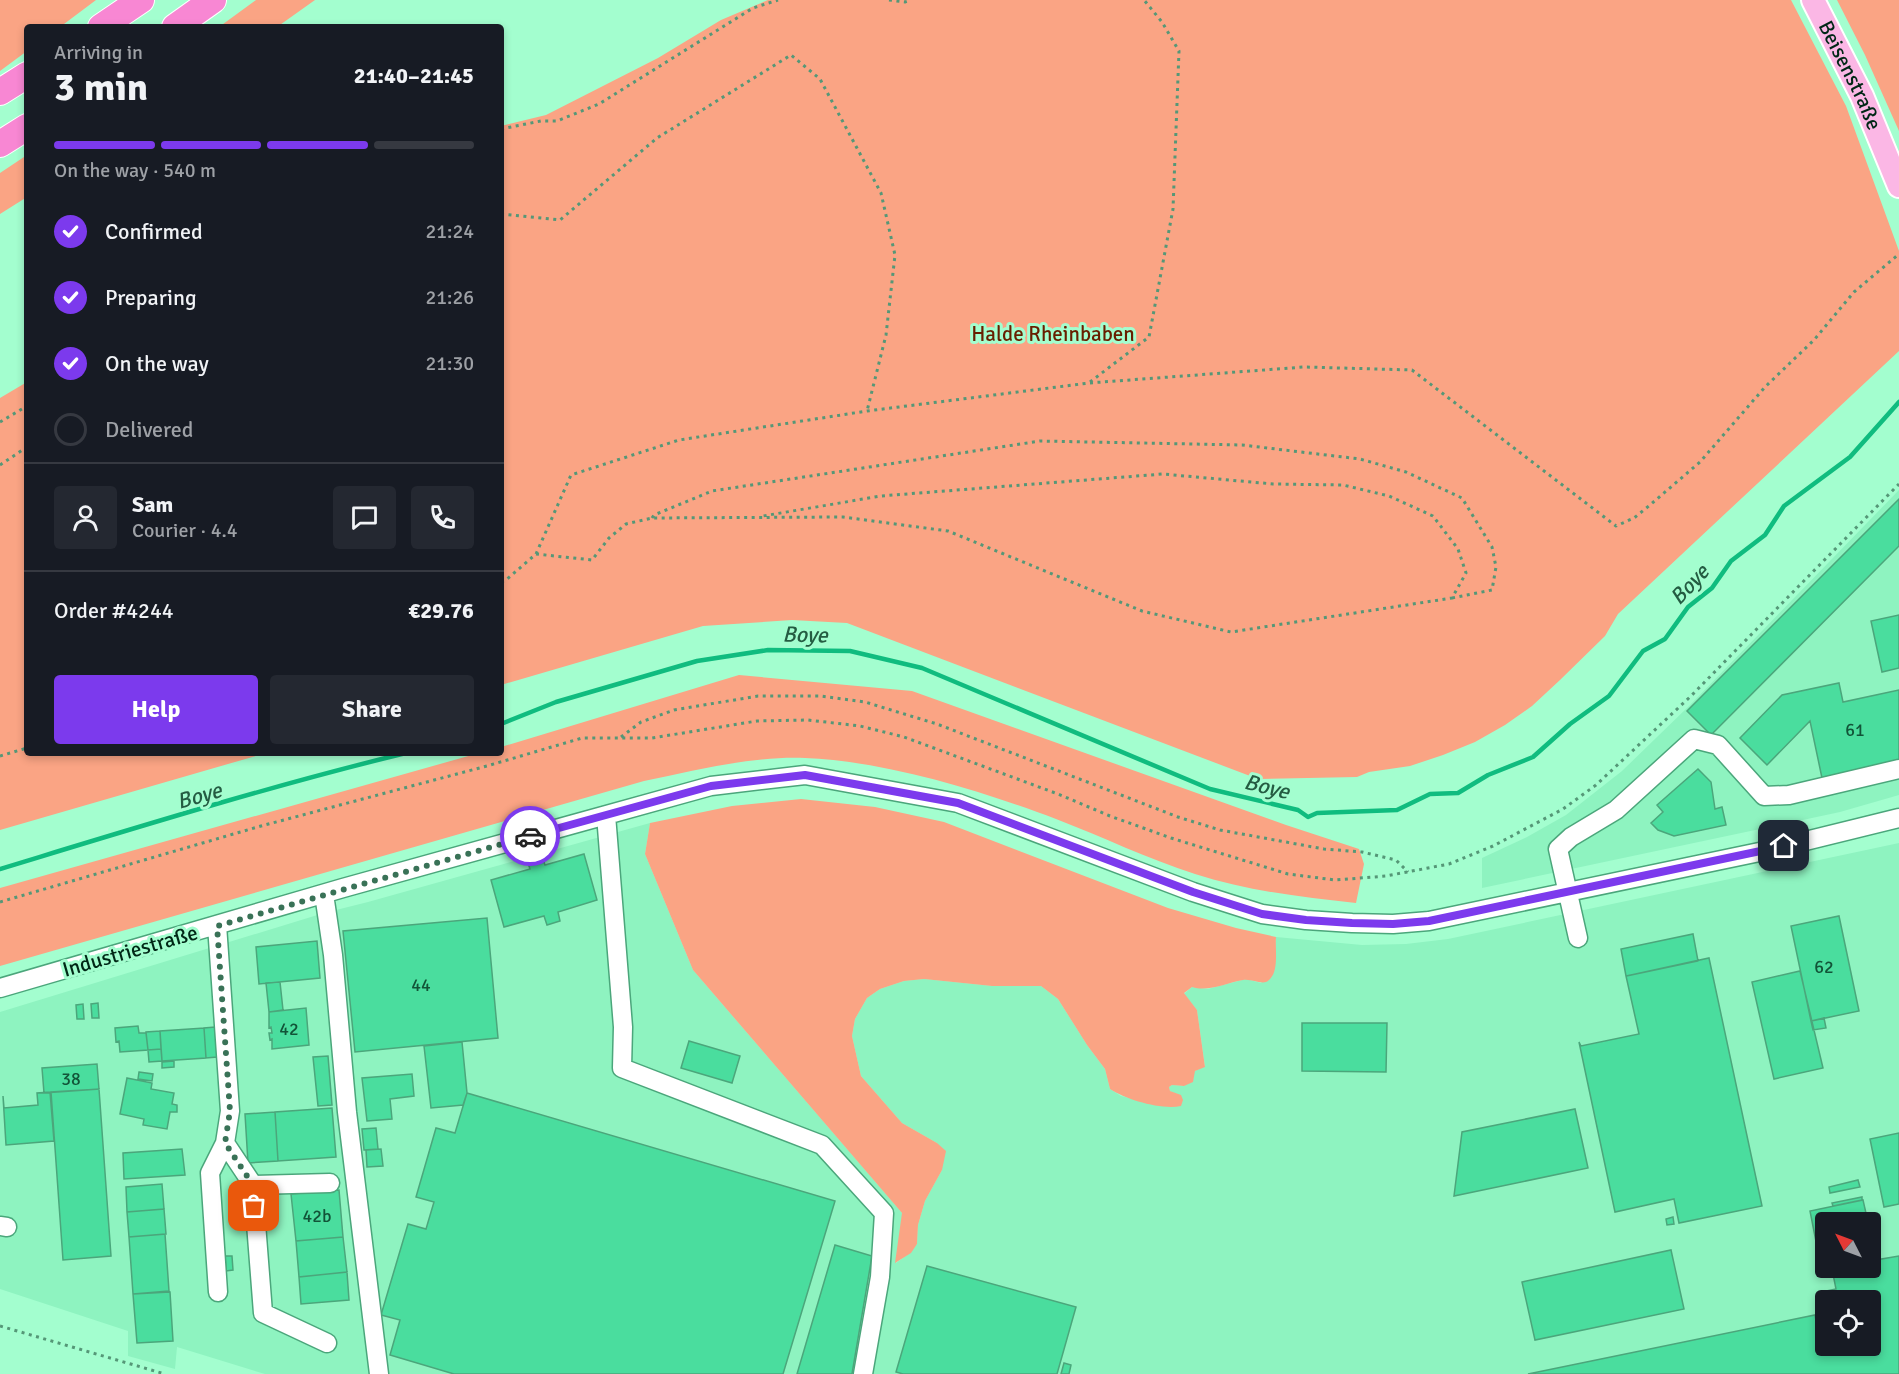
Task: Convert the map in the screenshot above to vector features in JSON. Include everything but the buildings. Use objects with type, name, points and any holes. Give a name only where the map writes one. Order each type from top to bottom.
[{"type":"highway","points":[[105,24],[141,0]]},
{"type":"highway","points":[[179,24],[213,0]]},
{"type":"highway","points":[[0,92],[24,77]]},
{"type":"highway","points":[[0,144],[24,129]]},
{"type":"main road","name":"Beisenstraße","points":[[1813,0],[1862,96],[1899,186]]},
{"type":"street","points":[[1578,938],[1558,849],[1571,837],[1616,810],[1694,740],[1719,745],[1764,796],[1789,795],[1899,769]]},
{"type":"street","name":"Industriestraße","points":[[0,988],[324,894],[711,786],[805,775],[958,803],[1193,892],[1262,914],[1352,923],[1420,922],[1769,850],[1899,819]]},
{"type":"street","points":[[606,815],[623,1027],[622,1068],[822,1145],[884,1214],[880,1277],[863,1374]]},
{"type":"street","points":[[324,894],[333,955],[347,1112],[379,1374]]},
{"type":"street","points":[[217,926],[230,1111],[225,1143],[210,1173],[218,1292]]},
{"type":"street","points":[[225,1143],[253,1185],[263,1313],[327,1343]]},
{"type":"street","points":[[253,1185],[330,1183]]},
{"type":"path","points":[[504,128],[557,120],[599,104],[753,8],[778,0]]},
{"type":"path","points":[[889,0],[905,2],[911,0]]},
{"type":"path","points":[[1089,382],[1149,337],[1173,209],[1179,51],[1162,22],[1144,0]]},
{"type":"path","points":[[504,214],[560,220],[657,138],[791,55],[820,79],[881,193],[895,255],[886,335],[867,411]]},
{"type":"path","points":[[504,581],[536,554],[571,475],[679,441],[867,411],[1089,382],[1304,367],[1412,370],[1616,526],[1634,518],[1700,462],[1765,387],[1814,340],[1854,292],[1899,254]]},
{"type":"path","points":[[0,422],[24,408]]},
{"type":"path","points":[[536,554],[592,560],[609,538],[626,524],[652,518],[843,517],[948,531],[1142,611],[1231,632],[1492,590],[1496,567],[1492,547],[1462,498],[1406,472],[1360,459],[1242,445],[1040,441],[712,491],[654,515],[652,518]]},
{"type":"path","points":[[0,465],[24,449]]},
{"type":"path","points":[[764,516],[881,496],[1163,474],[1274,484],[1343,485],[1389,496],[1433,516],[1458,549],[1466,573],[1452,598]]},
{"type":"path","points":[[0,902],[261,826],[487,766],[582,738],[652,738],[757,721],[808,720],[860,726],[904,737],[1171,838],[1288,874],[1335,880],[1408,872],[1449,864],[1469,858],[1563,808],[1596,786],[1684,703],[1899,484]]},
{"type":"path","points":[[621,737],[641,722],[674,710],[747,698],[820,696],[865,702],[937,724],[1178,817],[1220,830],[1324,849],[1362,852],[1396,860],[1408,872]]},
{"type":"path","points":[[0,756],[24,749]]},
{"type":"path","points":[[0,1326],[165,1374]]},
{"type":"shaded area","points":[[1899,490],[1899,795],[1840,812],[1482,888],[1482,858],[1527,837],[1566,815],[1622,771],[1690,705]]},
{"type":"shaded area","points":[[650,823],[645,854],[693,970],[903,1214],[896,1263],[910,1253],[917,1244],[918,1225],[925,1201],[942,1170],[937,1143],[902,1123],[861,1076],[852,1036],[855,1019],[867,998],[880,989],[904,981],[924,979],[992,986],[1041,986],[1058,999],[1105,1069],[1110,1089],[1121,1096],[1162,1106],[1176,1094],[1170,1091],[1169,1087],[1184,1086],[1195,1071],[1205,1066],[1197,1010],[1184,994],[1192,987],[1208,989],[1246,979],[1261,983],[1274,970],[1276,937],[1362,945],[1406,944],[1448,939],[1899,843],[1899,1374],[265,1374],[177,1347],[175,1369],[128,1356],[128,1331],[0,1289],[0,1012],[324,913]]},
{"type":"green space","points":[[0,0],[96,0],[64,24],[24,24],[24,53],[0,71]]},
{"type":"green space","points":[[256,0],[315,0],[281,24],[223,24]]},
{"type":"green space","name":"Halde Rheinbaben","points":[[768,0],[1791,0],[1846,106],[1899,251],[1899,351],[1618,614],[1605,636],[1532,706],[1475,742],[1410,766],[1369,772],[1357,777],[1258,779],[847,623],[792,620],[703,626],[504,684],[504,125],[546,115],[658,58],[721,20]]},
{"type":"green space","points":[[1837,0],[1899,0],[1899,131],[1865,55]]},
{"type":"green space","points":[[24,157],[24,199],[0,214],[0,173]]},
{"type":"green space","points":[[24,384],[24,756],[256,756],[0,830],[0,398]]},
{"type":"green space","points":[[739,675],[912,691],[1359,849],[1364,864],[1356,903],[1275,893],[1195,874],[1027,808],[933,779],[836,760],[765,759],[644,781],[0,966],[0,888],[468,756],[504,756],[504,746]]},
{"type":"green space","points":[[801,799],[875,807],[944,822],[1168,908],[1276,937],[1275,970],[1270,979],[1265,982],[1243,980],[1211,988],[1192,987],[1184,993],[1197,1010],[1205,1067],[1195,1071],[1193,1082],[1184,1086],[1169,1087],[1170,1091],[1181,1095],[1183,1100],[1181,1106],[1173,1107],[1144,1103],[1110,1089],[1105,1069],[1058,999],[1041,986],[992,986],[924,979],[904,981],[880,989],[867,998],[855,1019],[852,1036],[861,1076],[902,1123],[937,1143],[946,1151],[942,1170],[925,1201],[918,1225],[917,1244],[911,1253],[895,1263],[902,1213],[693,970],[645,854],[650,823],[732,806]]},
{"type":"waterway","name":"Boye","points":[[504,723],[556,702],[697,661],[768,650],[850,651],[922,668],[1210,789],[1298,810],[1308,817],[1317,813],[1397,810],[1430,794],[1458,793],[1488,775],[1533,757],[1570,724],[1609,696],[1643,651],[1665,639],[1688,607],[1712,588],[1731,561],[1765,535],[1784,506],[1850,457],[1899,402]]},
{"type":"waterway","name":"Boye","points":[[0,869],[253,793],[394,756]]},
{"type":"way so far","points":[[254,1206],[253,1185],[225,1143],[230,1111],[217,926],[530,836]]},
{"type":"route","points":[[530,836],[711,786],[805,775],[958,803],[1193,892],[1262,914],[1306,920],[1393,924],[1429,921],[1784,846]]}]
